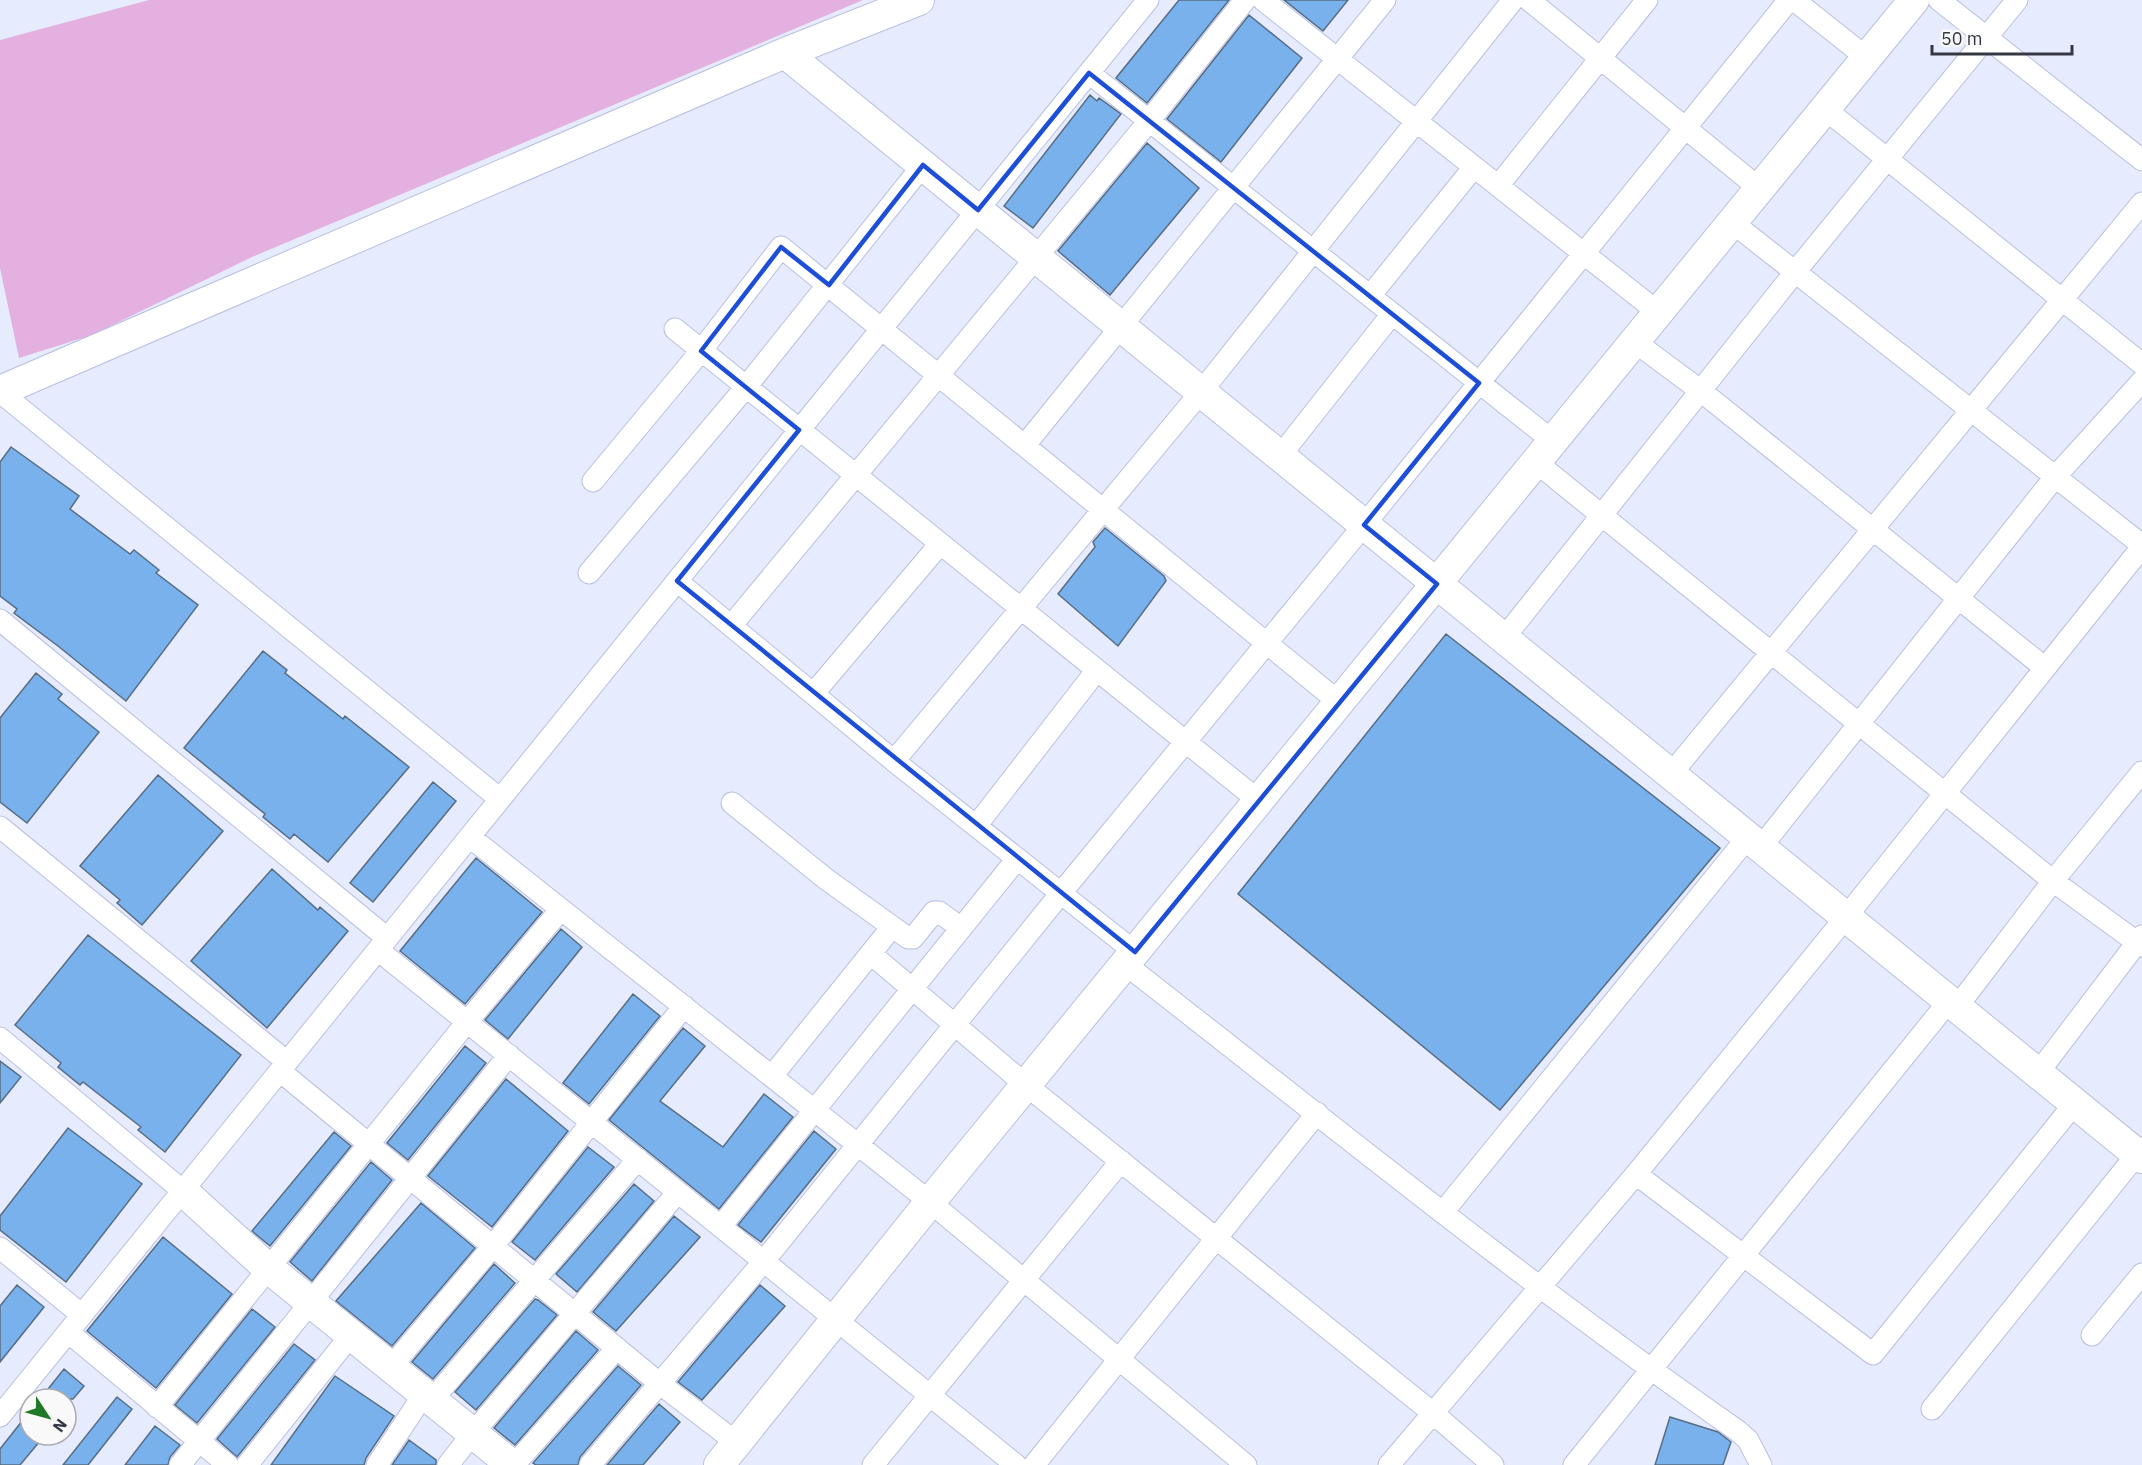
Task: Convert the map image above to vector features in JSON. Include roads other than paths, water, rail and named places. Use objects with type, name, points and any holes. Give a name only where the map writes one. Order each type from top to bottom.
[{"type":"street","points":[[500,799],[0,392],[785,53],[919,0]]},
{"type":"street","points":[[0,1416],[1148,0]]},
{"type":"street","points":[[731,626],[1037,258],[1245,0]]},
{"type":"street","points":[[1263,0],[1659,313]]},
{"type":"street","points":[[1024,444],[1385,0]]},
{"type":"street","points":[[894,761],[1201,392],[1514,0]]},
{"type":"street","points":[[1528,0],[1760,189]]},
{"type":"street","points":[[1498,186],[1647,0]]},
{"type":"street","points":[[590,1465],[764,1261],[1789,0]]},
{"type":"street","points":[[1794,0],[1867,58]]},
{"type":"street","points":[[0,827],[284,1067],[368,1144],[659,1383],[728,1454],[930,1202],[1914,0]]},
{"type":"street","points":[[1939,0],[2142,160]]},
{"type":"street","points":[[1504,638],[1795,272],[2018,0]]},
{"type":"street","points":[[785,53],[1953,1004],[2140,1153],[1932,1410]]},
{"type":"street","points":[[1089,73],[1479,383],[1602,516],[2053,881],[2140,941],[2038,1073]]},
{"type":"street","points":[[1825,110],[2142,363]]},
{"type":"street","points":[[589,573],[746,387],[923,165]]},
{"type":"street","points":[[1370,296],[1474,167]]},
{"type":"street","points":[[1671,774],[2142,202]]},
{"type":"street","points":[[1389,1465],[1636,1174],[1846,917],[2142,546],[1733,223]]},
{"type":"street","points":[[593,481],[701,351],[781,247],[1340,703]]},
{"type":"street","points":[[1280,456],[1392,314]]},
{"type":"street","points":[[675,329],[1259,801]]},
{"type":"street","points":[[1635,342],[1701,391],[2045,668]]},
{"type":"street","points":[[1443,1212],[1754,842],[1860,724],[2055,477],[2142,381]]},
{"type":"street","points":[[813,694],[940,544]]},
{"type":"street","points":[[677,581],[894,761],[1061,893],[1130,958],[1317,1113],[1540,1287],[1749,1440],[1761,1465]]},
{"type":"street","points":[[0,620],[383,944],[467,1022],[1016,1465]]},
{"type":"street","points":[[976,826],[1097,670]]},
{"type":"street","points":[[1574,1465],[1652,1371],[1743,1255],[1953,1004],[2142,772]]},
{"type":"street","points":[[732,803],[826,879],[908,938],[913,938],[934,912],[939,912],[961,928]]},
{"type":"street","points":[[470,837],[930,1202],[1246,1465]]},
{"type":"street","points":[[721,1226],[1017,859]]},
{"type":"street","points":[[158,1407],[368,1144],[561,909]]},
{"type":"street","points":[[772,1076],[892,927]]},
{"type":"street","points":[[871,954],[1026,1085],[1434,1414],[1493,1465]]},
{"type":"street","points":[[391,1367],[593,1123],[684,1006]]},
{"type":"street","points":[[0,1038],[183,1191],[269,1268],[513,1465],[617,1348]]},
{"type":"street","points":[[180,1465],[509,1055]]},
{"type":"street","points":[[1636,1174],[1873,1354],[2075,1103]]},
{"type":"street","points":[[1034,1465],[1317,1113]]},
{"type":"street","points":[[377,1465],[428,1397],[534,1280],[638,1159]]},
{"type":"street","points":[[873,1465],[1121,1161]]},
{"type":"street","points":[[448,1465],[678,1192]]},
{"type":"street","points":[[0,1248],[82,1315]]},
{"type":"street","points":[[2092,1335],[2142,1274]]},
{"type":"street","points":[[68,1332],[228,1465]]},
{"type":"street","points":[[247,1465],[351,1335]]}]
